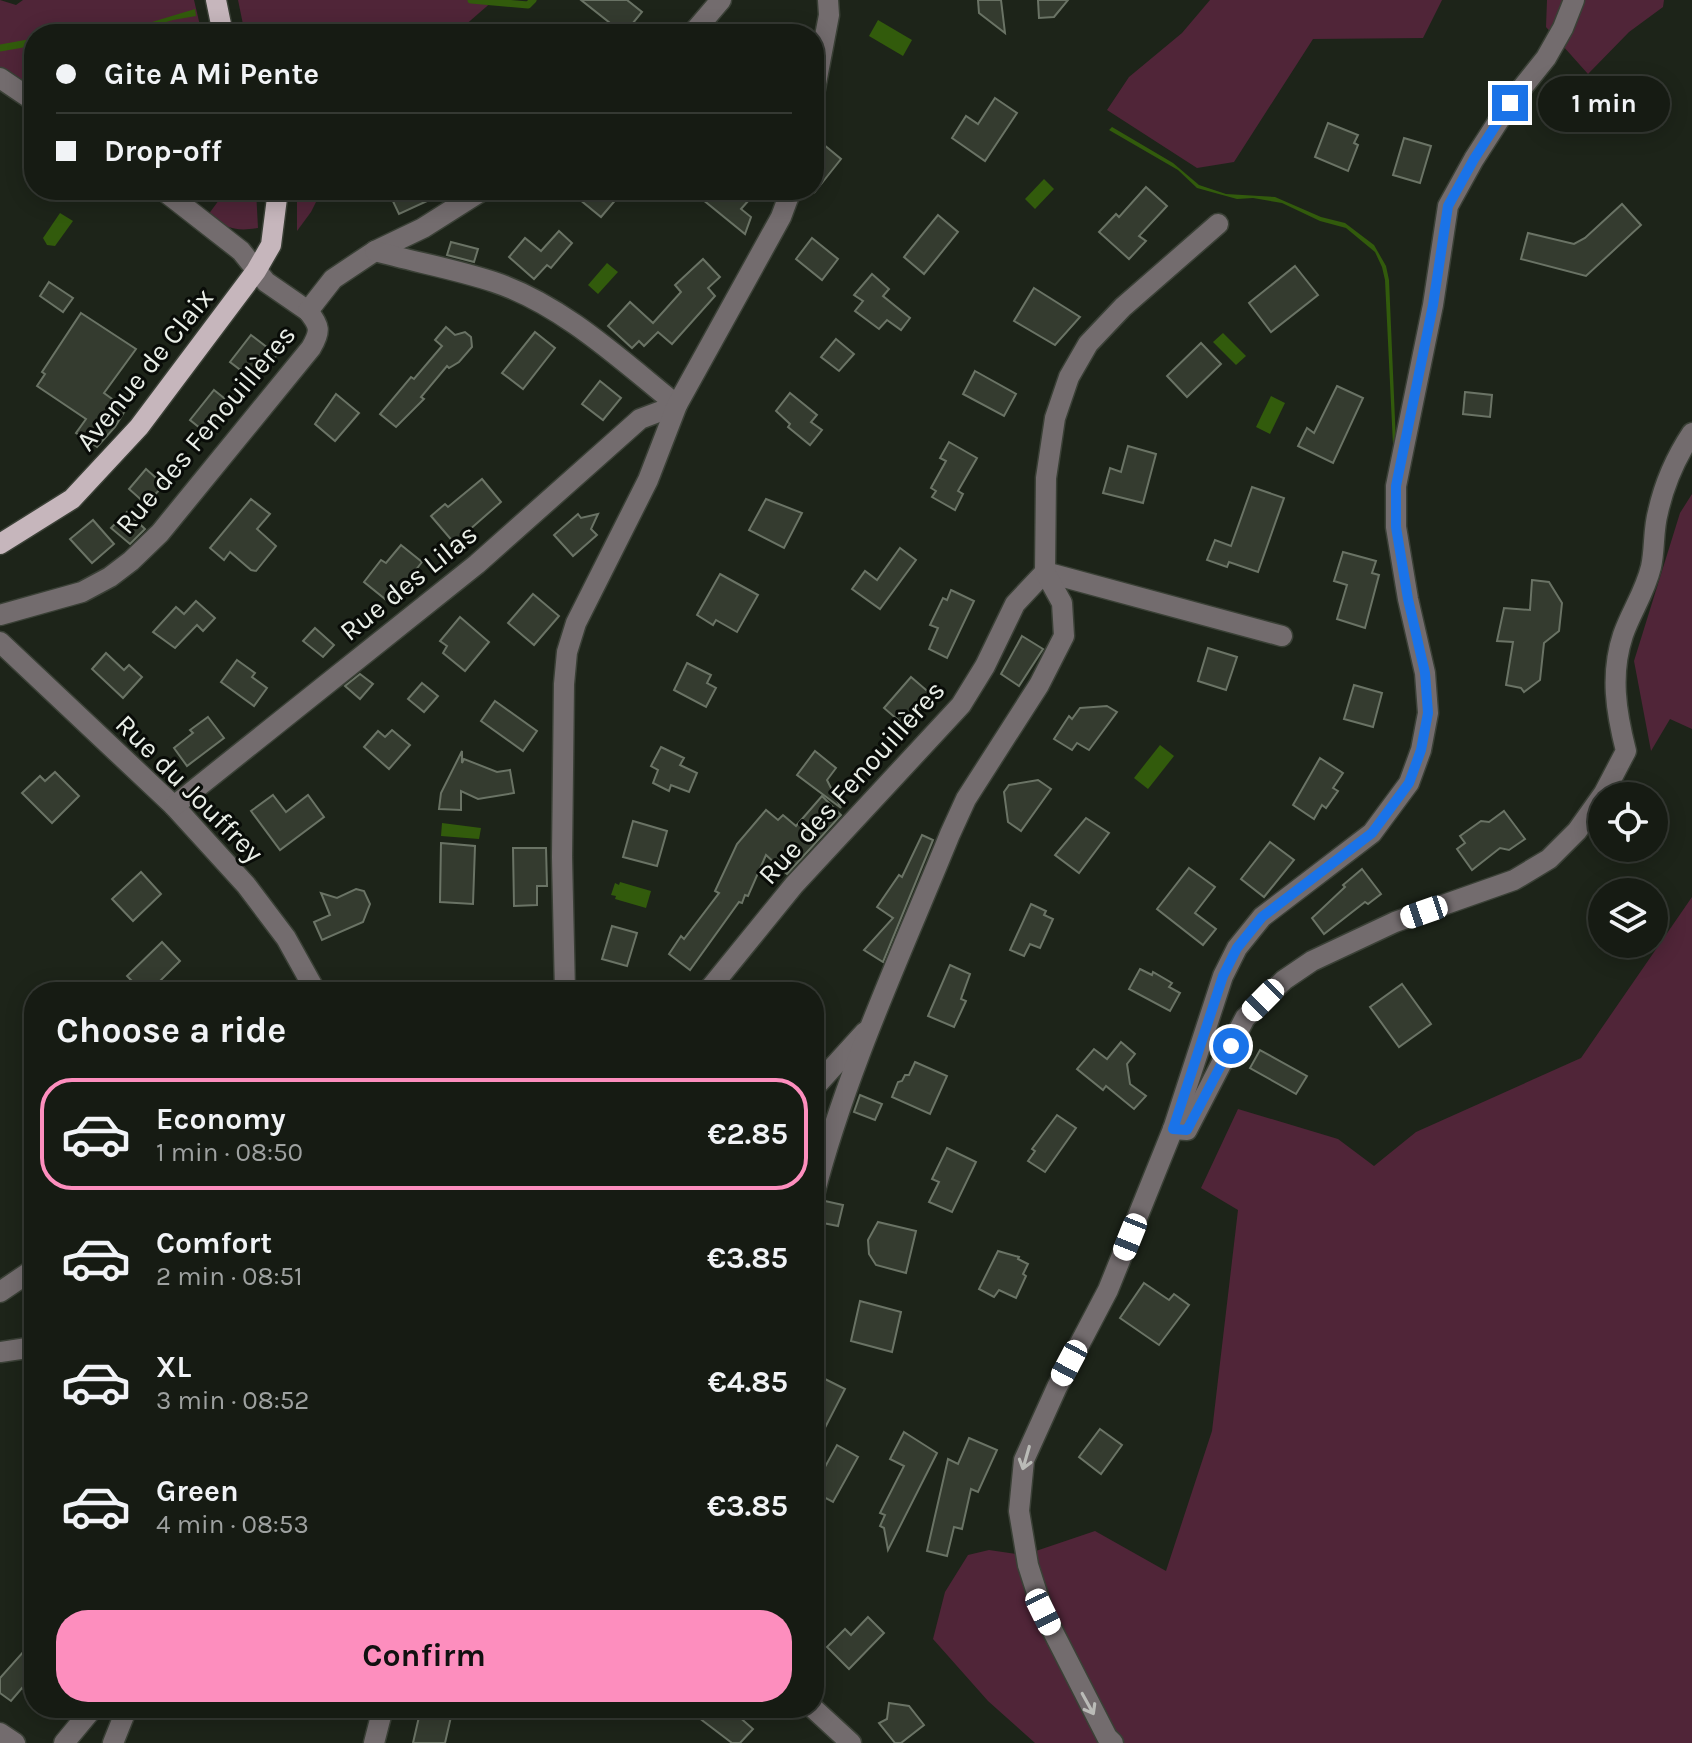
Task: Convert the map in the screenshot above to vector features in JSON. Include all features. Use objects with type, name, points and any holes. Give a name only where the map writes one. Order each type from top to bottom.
[{"type":"main road","points":[[216,0],[221,24]]},
{"type":"main road","name":"Avenue de Claix","points":[[0,544],[72,499],[139,427],[256,271],[271,245],[277,200]]},
{"type":"street","points":[[701,24],[721,0]]},
{"type":"street","points":[[824,41],[829,15],[828,0]]},
{"type":"street","points":[[1113,1743],[1082,1692],[1043,1612],[1028,1565],[1019,1511],[1024,1460],[1057,1387],[1108,1290],[1173,1129],[1223,976],[1237,948],[1262,917],[1372,833],[1409,783],[1421,750],[1428,713],[1425,673],[1396,527],[1396,486],[1433,305],[1448,206],[1510,103],[1546,58],[1574,0]]},
{"type":"street","points":[[0,78],[24,94]]},
{"type":"street","points":[[176,200],[241,251],[266,282],[308,311]]},
{"type":"street","name":"Rue des Fenouillères","points":[[0,615],[82,592],[110,577],[160,533],[311,348],[320,334],[318,323],[308,311],[333,279],[375,251],[423,228],[467,200]]},
{"type":"street","points":[[565,982],[562,857],[567,652],[576,623],[648,480],[677,405],[781,217],[787,200]]},
{"type":"street","points":[[824,1158],[874,1021],[966,799],[1039,685],[1064,636],[1062,603],[1045,572],[1046,478],[1055,418],[1069,377],[1088,344],[1123,307],[1218,224]]},
{"type":"street","points":[[375,251],[495,282],[537,302],[573,324],[677,405]]},
{"type":"street","name":"Rue des Lilas","points":[[174,806],[477,564],[640,419],[677,405]]},
{"type":"street","points":[[1173,1129],[1187,1130],[1245,1018],[1284,980],[1312,961],[1395,922],[1514,880],[1549,859],[1577,831],[1604,793],[1626,751],[1617,709],[1617,662],[1623,634],[1645,589],[1656,540],[1657,514],[1674,466],[1692,433]]},
{"type":"street","points":[[1045,572],[1282,636]]},
{"type":"street","name":"Rue des Fenouillères","points":[[715,982],[794,885],[961,705],[985,666],[1015,604],[1045,572]]},
{"type":"street","name":"Rue du Jouffrey","points":[[0,642],[174,806],[246,885],[286,938],[310,982]]},
{"type":"street","points":[[824,1077],[874,1021]]},
{"type":"street","points":[[0,1292],[24,1276]]},
{"type":"street","points":[[0,1352],[24,1348]]},
{"type":"street","points":[[64,1743],[85,1718]]},
{"type":"street","points":[[113,1743],[123,1718]]},
{"type":"street","points":[[374,1743],[380,1718]]},
{"type":"street","points":[[824,1718],[851,1743]]},
{"type":"street","points":[[0,1733],[15,1743]]},
{"type":"shaded area","points":[[0,0],[16,5],[23,0],[194,0],[200,24],[24,24],[24,85],[0,69]]},
{"type":"shaded area","points":[[238,0],[494,0],[466,24],[243,24]]},
{"type":"shaded area","points":[[1210,0],[1442,0],[1423,38],[1313,39],[1234,162],[1197,168],[1107,110],[1129,77],[1182,33]]},
{"type":"shaded area","points":[[1547,0],[1664,0],[1663,7],[1629,32],[1588,74],[1546,27]]},
{"type":"shaded area","points":[[195,9],[196,16],[145,24]]},
{"type":"shaded area","points":[[878,20],[912,40],[903,56],[869,36]]},
{"type":"shaded area","points":[[1112,127],[1173,163],[1199,185],[1226,194],[1275,197],[1321,217],[1345,223],[1374,245],[1386,266],[1389,280],[1396,443],[1393,445],[1385,280],[1375,252],[1346,228],[1320,221],[1282,203],[1253,198],[1237,199],[1197,188],[1178,170],[1109,130]]},
{"type":"shaded area","points":[[1044,179],[1054,189],[1035,209],[1025,199]]},
{"type":"shaded area","points":[[219,200],[257,200],[258,228],[232,228],[208,215]]},
{"type":"shaded area","points":[[297,200],[317,200],[311,212],[297,231]]},
{"type":"shaded area","points":[[60,213],[73,221],[55,246],[47,245],[43,238]]},
{"type":"shaded area","points":[[607,263],[618,272],[598,294],[588,285]]},
{"type":"shaded area","points":[[1223,333],[1246,356],[1236,365],[1213,342]]},
{"type":"shaded area","points":[[1271,396],[1285,403],[1270,434],[1256,427]]},
{"type":"shaded area","points":[[1692,494],[1692,729],[1670,719],[1651,751],[1634,661],[1680,513]]},
{"type":"shaded area","points":[[1160,745],[1174,756],[1148,789],[1134,778]]},
{"type":"shaded area","points":[[442,823],[481,828],[479,839],[441,836]]},
{"type":"shaded area","points":[[620,882],[651,891],[646,908],[611,895],[615,883],[619,885]]},
{"type":"shaded area","points":[[1692,897],[1692,1743],[1035,1743],[988,1701],[933,1639],[945,1592],[968,1555],[989,1550],[1024,1555],[1095,1531],[1166,1571],[1212,1431],[1238,1210],[1201,1188],[1238,1109],[1338,1139],[1374,1166],[1416,1132],[1581,1058],[1650,958],[1668,958],[1668,932]]},
{"type":"building","points":[[581,0],[627,0],[642,12],[632,24],[611,24]]},
{"type":"building","points":[[978,0],[1001,0],[1005,33],[979,13]]},
{"type":"building","points":[[1038,0],[1068,0],[1054,17],[1039,18]]},
{"type":"building","points":[[995,98],[1017,113],[985,161],[952,138],[966,116],[978,124]]},
{"type":"building","points":[[1328,123],[1358,135],[1354,143],[1358,145],[1348,171],[1315,157]]},
{"type":"building","points":[[1404,138],[1431,146],[1420,183],[1393,175]]},
{"type":"building","points":[[824,145],[841,159],[824,180]]},
{"type":"building","points":[[1146,187],[1167,206],[1139,236],[1146,241],[1129,259],[1099,232],[1116,214],[1119,217]]},
{"type":"building","points":[[392,200],[429,200],[399,214]]},
{"type":"building","points":[[580,200],[615,200],[601,217]]},
{"type":"building","points":[[703,200],[749,200],[741,209],[751,217],[745,234]]},
{"type":"building","points":[[1622,204],[1641,225],[1586,276],[1521,259],[1528,233],[1574,244],[1585,238]]},
{"type":"building","points":[[938,215],[958,232],[924,274],[904,257]]},
{"type":"building","points":[[559,231],[572,243],[551,268],[547,265],[534,279],[509,257],[525,238],[541,251]]},
{"type":"building","points":[[812,238],[838,259],[822,280],[796,259]]},
{"type":"building","points":[[451,242],[478,249],[474,262],[447,255]]},
{"type":"building","points":[[703,259],[720,277],[708,288],[715,296],[672,344],[658,332],[644,346],[639,341],[632,348],[608,326],[630,302],[653,323],[681,292],[675,285]]},
{"type":"building","points":[[1295,266],[1318,295],[1271,332],[1249,303]]},
{"type":"building","points":[[872,274],[889,289],[883,296],[910,318],[901,330],[887,320],[879,329],[855,311],[863,301],[854,295]]},
{"type":"building","points":[[49,282],[73,298],[63,312],[40,296]]},
{"type":"building","points":[[1034,288],[1080,317],[1055,345],[1014,321]]},
{"type":"building","points":[[81,313],[136,349],[104,393],[126,409],[97,447],[76,433],[86,419],[37,386],[45,374],[42,372]]},
{"type":"building","points":[[446,327],[455,335],[465,332],[471,337],[472,347],[459,362],[449,368],[447,366],[421,397],[424,399],[396,427],[380,414],[442,346],[435,340]]},
{"type":"building","points":[[535,332],[555,348],[523,389],[502,373]]},
{"type":"building","points":[[251,335],[277,355],[256,382],[230,362]]},
{"type":"building","points":[[836,339],[854,354],[839,371],[821,357]]},
{"type":"building","points":[[1201,343],[1221,364],[1187,397],[1167,376]]},
{"type":"building","points":[[975,371],[1016,394],[1004,416],[963,394]]},
{"type":"building","points":[[600,381],[621,398],[603,420],[582,404]]},
{"type":"building","points":[[1337,386],[1363,398],[1333,463],[1298,446],[1307,428],[1314,433]]},
{"type":"building","points":[[214,390],[230,403],[205,432],[190,420]]},
{"type":"building","points":[[1465,392],[1492,395],[1490,417],[1463,414]]},
{"type":"building","points":[[790,393],[817,415],[811,422],[822,430],[810,445],[788,427],[790,424],[776,411]]},
{"type":"building","points":[[336,394],[359,413],[335,441],[315,424]]},
{"type":"building","points":[[949,442],[977,458],[958,491],[963,494],[955,510],[932,497],[936,491],[931,488],[946,461],[940,458]]},
{"type":"building","points":[[1128,446],[1156,454],[1143,503],[1103,493],[1110,468],[1121,472]]},
{"type":"building","points":[[146,469],[164,485],[146,504],[129,489]]},
{"type":"building","points":[[482,479],[501,502],[468,531],[475,539],[461,551],[431,516],[445,504],[448,507]]},
{"type":"building","points":[[1252,487],[1284,498],[1258,572],[1229,562],[1227,567],[1207,560],[1215,540],[1231,546]]},
{"type":"building","points":[[251,499],[270,514],[257,529],[276,546],[256,571],[230,552],[224,560],[210,548]]},
{"type":"building","points":[[766,499],[802,513],[784,548],[749,530]]},
{"type":"building","points":[[127,512],[145,529],[130,544],[111,528]]},
{"type":"building","points":[[578,514],[581,518],[598,514],[591,529],[597,535],[573,556],[554,535]]},
{"type":"building","points":[[93,520],[114,544],[92,563],[70,539]]},
{"type":"building","points":[[401,545],[422,562],[390,603],[364,582],[381,560],[386,563]]},
{"type":"building","points":[[900,548],[916,560],[880,609],[852,589],[865,571],[877,580]]},
{"type":"building","points":[[1343,552],[1376,561],[1372,573],[1379,575],[1365,628],[1337,619],[1347,585],[1334,581]]},
{"type":"building","points":[[720,574],[758,595],[737,632],[716,620],[713,625],[697,615]]},
{"type":"building","points":[[1532,580],[1549,582],[1562,603],[1559,631],[1544,643],[1540,680],[1524,692],[1521,688],[1506,685],[1513,642],[1497,641],[1504,608],[1530,610]]},
{"type":"building","points":[[951,590],[974,601],[947,658],[929,649],[938,628],[930,625],[943,598],[947,600]]},
{"type":"building","points":[[533,594],[559,616],[534,645],[508,623]]},
{"type":"building","points":[[196,601],[215,618],[203,631],[197,625],[175,648],[153,632],[176,607],[184,614]]},
{"type":"building","points":[[460,617],[489,642],[465,671],[443,653],[447,646],[440,641]]},
{"type":"building","points":[[315,628],[334,645],[323,657],[303,641]]},
{"type":"building","points":[[1022,636],[1043,649],[1019,686],[1001,674]]},
{"type":"building","points":[[1208,648],[1237,657],[1226,690],[1198,681]]},
{"type":"building","points":[[106,653],[124,670],[129,665],[142,677],[123,698],[92,669]]},
{"type":"building","points":[[237,660],[255,673],[252,677],[267,688],[254,706],[221,682]]},
{"type":"building","points":[[687,663],[711,675],[707,683],[716,688],[706,707],[674,690]]},
{"type":"building","points":[[360,674],[373,684],[360,699],[345,686]]},
{"type":"building","points":[[911,677],[932,695],[905,726],[884,708]]},
{"type":"building","points":[[422,683],[438,696],[424,712],[408,699]]},
{"type":"building","points":[[1354,685],[1382,693],[1373,727],[1344,719]]},
{"type":"building","points":[[495,701],[537,731],[523,751],[481,721]]},
{"type":"building","points":[[1107,706],[1117,712],[1089,750],[1077,743],[1072,750],[1054,739],[1069,716],[1072,719],[1080,708]]},
{"type":"building","points":[[208,717],[224,738],[187,766],[174,748],[193,733],[190,730]]},
{"type":"building","points":[[392,730],[410,745],[389,769],[364,747],[378,731],[385,737]]},
{"type":"building","points":[[661,747],[684,758],[680,765],[697,773],[689,792],[671,785],[669,791],[653,783],[658,770],[651,766]]},
{"type":"building","points":[[462,751],[462,763],[464,759],[497,772],[510,770],[514,793],[478,799],[461,791],[461,810],[439,809],[441,793]]},
{"type":"building","points":[[815,751],[836,768],[827,780],[841,808],[797,775]]},
{"type":"building","points":[[1320,758],[1343,773],[1333,788],[1338,791],[1326,808],[1322,805],[1314,819],[1293,805]]},
{"type":"building","points":[[55,772],[79,796],[52,823],[22,793],[40,776],[45,781]]},
{"type":"building","points":[[1038,780],[1051,789],[1021,831],[1008,822],[1004,792],[1009,785]]},
{"type":"building","points":[[273,795],[286,812],[308,795],[324,817],[280,850],[251,811]]},
{"type":"building","points":[[822,796],[841,815],[787,874],[766,855],[748,896],[745,895],[742,903],[739,902],[690,970],[669,954],[719,893],[715,891],[737,844],[766,810],[778,820],[783,815],[796,826]]},
{"type":"building","points":[[1504,811],[1525,839],[1509,850],[1500,848],[1472,870],[1457,849],[1465,843],[1460,836],[1481,821],[1489,822]]},
{"type":"building","points":[[1086,818],[1109,833],[1079,873],[1055,855]]},
{"type":"building","points":[[633,821],[667,831],[657,866],[623,857]]},
{"type":"building","points":[[922,835],[933,840],[883,962],[864,950],[893,918],[877,907],[899,875],[902,877]]},
{"type":"building","points":[[1270,842],[1294,860],[1264,897],[1241,879]]},
{"type":"building","points":[[441,843],[475,846],[473,904],[440,902]]},
{"type":"building","points":[[513,848],[546,848],[547,886],[537,886],[537,905],[514,906]]},
{"type":"building","points":[[1189,868],[1215,887],[1195,913],[1216,929],[1203,945],[1157,909]]},
{"type":"building","points":[[1362,869],[1381,894],[1368,904],[1365,902],[1324,934],[1312,918]]},
{"type":"building","points":[[141,872],[161,894],[133,921],[112,899]]},
{"type":"building","points":[[356,889],[364,891],[370,904],[363,922],[322,940],[314,922],[330,915],[321,893],[337,898]]},
{"type":"building","points":[[1031,904],[1046,911],[1044,915],[1053,919],[1040,948],[1030,944],[1024,956],[1010,950]]},
{"type":"building","points":[[612,926],[637,933],[627,966],[602,959]]},
{"type":"building","points":[[162,942],[180,961],[159,982],[133,982],[127,976]]},
{"type":"building","points":[[950,965],[970,974],[961,999],[966,1001],[954,1027],[928,1016]]},
{"type":"building","points":[[1140,969],[1152,975],[1153,972],[1172,983],[1169,987],[1180,993],[1170,1011],[1129,989]]},
{"type":"building","points":[[1402,984],[1431,1024],[1399,1047],[1370,1007]]},
{"type":"building","points":[[1121,1042],[1135,1054],[1127,1064],[1130,1084],[1146,1096],[1134,1109],[1106,1086],[1103,1090],[1077,1069],[1094,1049],[1107,1059]]},
{"type":"building","points":[[1260,1050],[1307,1076],[1296,1094],[1250,1068]]},
{"type":"building","points":[[915,1062],[947,1076],[930,1114],[892,1097],[898,1082],[909,1075]]},
{"type":"building","points":[[860,1095],[882,1104],[875,1120],[854,1112]]},
{"type":"building","points":[[1057,1115],[1076,1128],[1045,1172],[1028,1161],[1035,1151],[1032,1149]]},
{"type":"building","points":[[947,1148],[976,1162],[952,1212],[929,1202],[939,1182],[932,1179]]},
{"type":"building","points":[[825,1201],[843,1205],[838,1226],[824,1223]]},
{"type":"building","points":[[878,1222],[916,1231],[906,1273],[876,1265],[869,1254],[868,1240]]},
{"type":"building","points":[[998,1251],[1019,1257],[1028,1264],[1016,1298],[999,1290],[994,1297],[979,1289]]},
{"type":"building","points":[[1144,1283],[1169,1300],[1174,1294],[1189,1305],[1159,1345],[1120,1318]]},
{"type":"building","points":[[860,1301],[901,1312],[892,1352],[851,1341]]},
{"type":"building","points":[[824,1378],[845,1389],[824,1430]]},
{"type":"building","points":[[1100,1429],[1122,1445],[1101,1474],[1079,1457]]},
{"type":"building","points":[[904,1432],[937,1453],[888,1550],[884,1528],[880,1526],[885,1515],[880,1513],[904,1466],[890,1459]]},
{"type":"building","points":[[969,1438],[997,1450],[978,1492],[971,1489],[962,1529],[954,1527],[947,1556],[927,1551],[948,1459],[958,1464]]},
{"type":"building","points":[[837,1445],[858,1457],[833,1502],[824,1497],[824,1469]]},
{"type":"building","points":[[868,1617],[884,1633],[849,1669],[827,1647],[845,1629],[851,1635]]},
{"type":"building","points":[[24,1651],[24,1690],[22,1688],[11,1701],[0,1693],[0,1678]]},
{"type":"building","points":[[889,1703],[909,1706],[924,1725],[901,1743],[895,1743],[879,1723],[887,1719]]},
{"type":"building","points":[[419,1718],[451,1718],[445,1743],[413,1743]]},
{"type":"building","points":[[699,1718],[740,1718],[753,1729],[740,1743],[732,1743]]},
{"type":"waterway","points":[[471,0],[528,5],[533,0]]},
{"type":"waterway","points":[[0,48],[24,44]]},
{"type":"route","points":[[1231,1046],[1187,1130],[1173,1129],[1223,976],[1237,948],[1262,917],[1372,833],[1409,783],[1421,750],[1428,713],[1425,673],[1396,527],[1396,486],[1433,305],[1448,206],[1510,103]]}]
